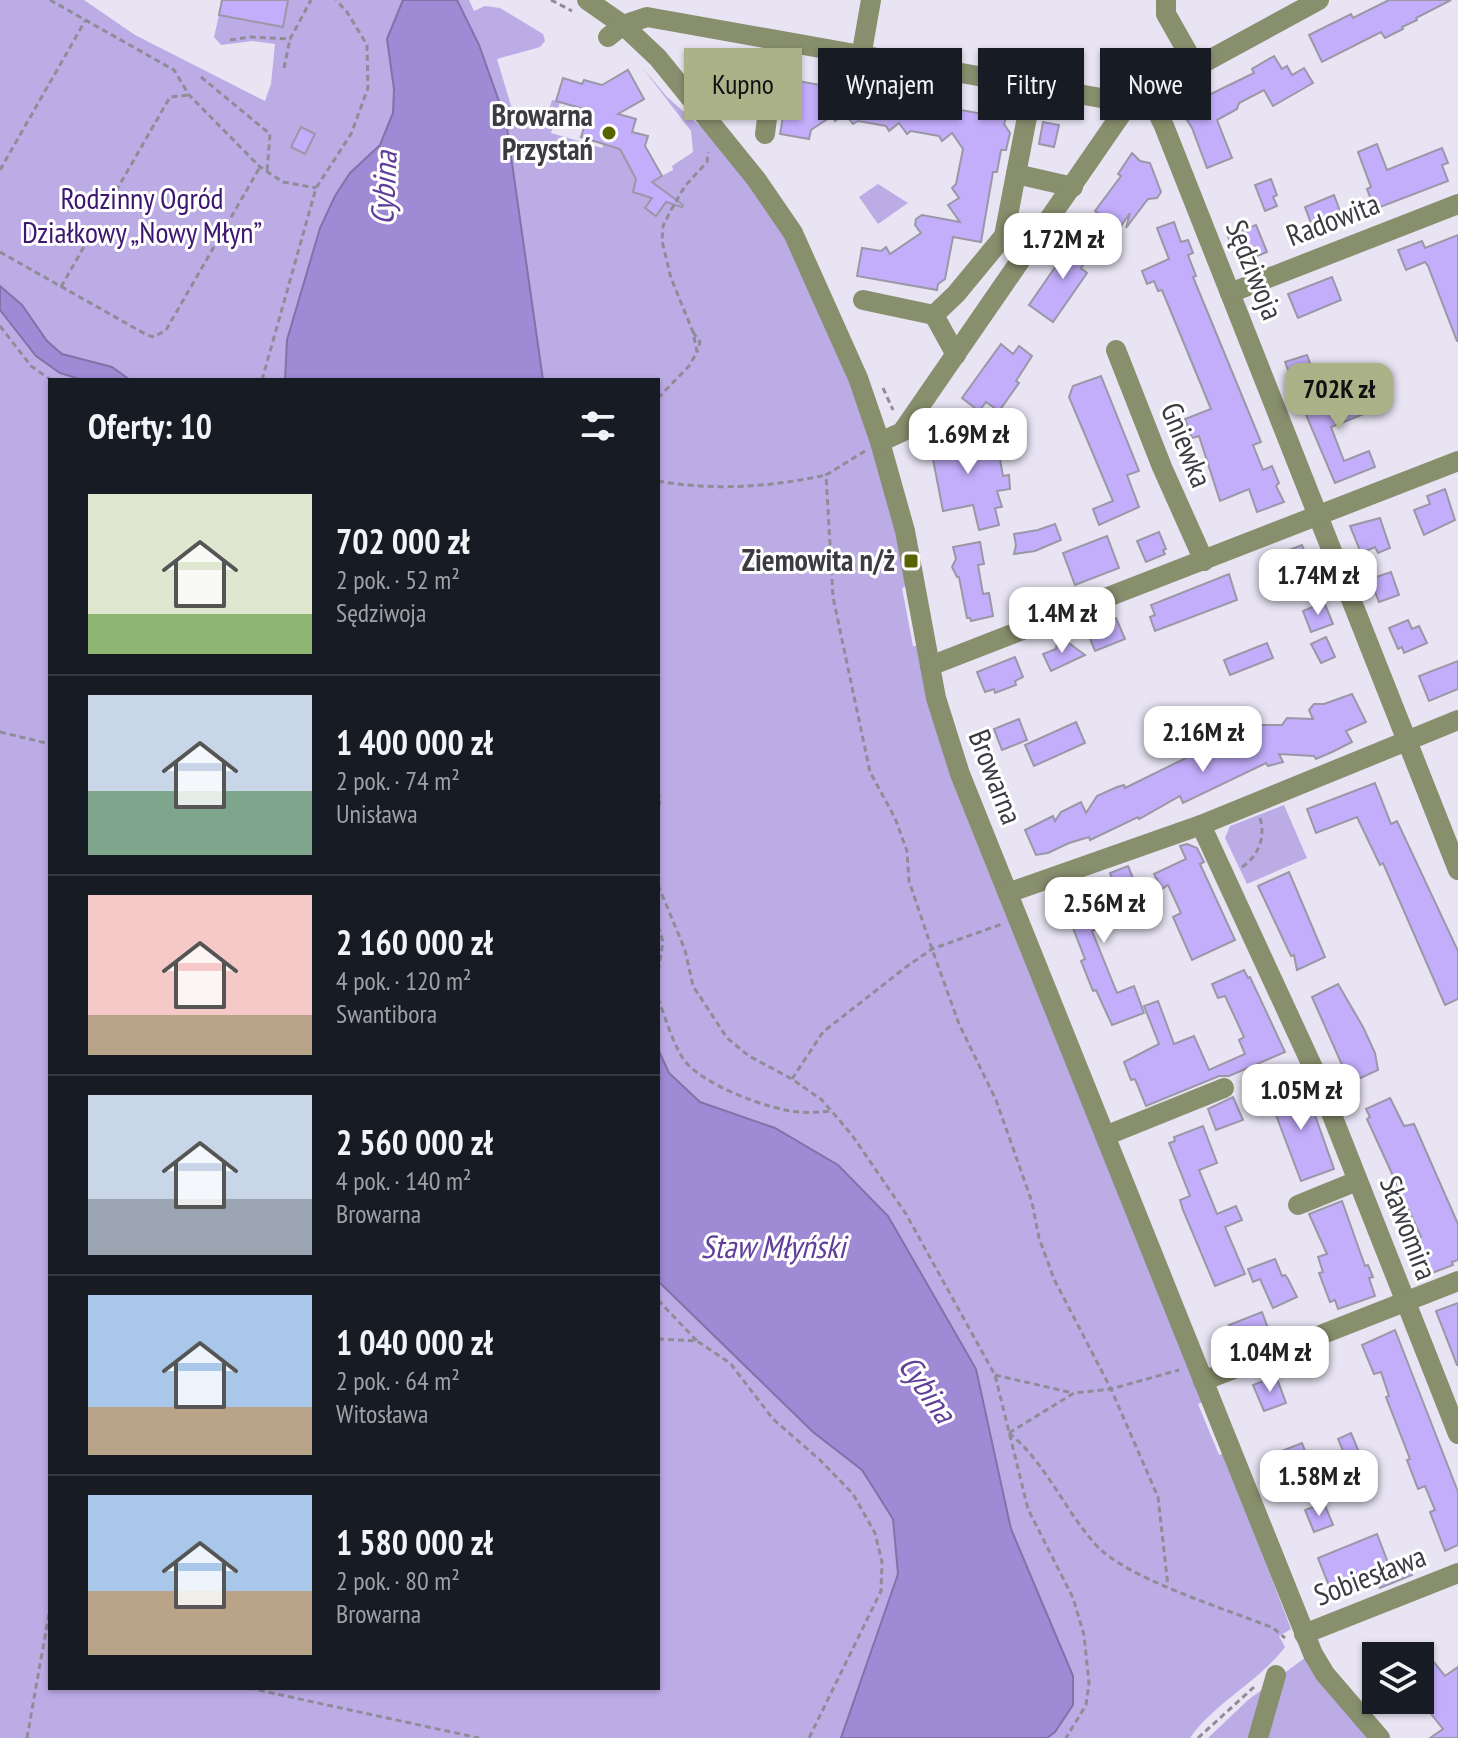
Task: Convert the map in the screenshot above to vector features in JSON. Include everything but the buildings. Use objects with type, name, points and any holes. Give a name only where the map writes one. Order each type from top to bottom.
[{"type":"street","name":"Browarna","points":[[587,0],[616,31],[658,58],[756,179],[782,215],[845,348],[880,442],[905,531],[930,666],[948,742],[1200,1374],[1298,1640],[1380,1738]]},
{"type":"street","points":[[863,48],[871,0]]},
{"type":"street","points":[[1166,0],[1166,14],[1185,48]]},
{"type":"street","points":[[1211,59],[1319,0]]},
{"type":"street","points":[[616,31],[647,9],[818,49]]},
{"type":"street","points":[[765,134],[777,41]]},
{"type":"street","points":[[934,315],[956,294],[1004,236],[1026,120]]},
{"type":"street","points":[[880,442],[902,432],[1118,120]]},
{"type":"street","name":"Sędziwoja","points":[[1161,120],[1458,870]]},
{"type":"street","points":[[1016,174],[1073,187]]},
{"type":"street","name":"Radowita","points":[[1230,293],[1458,204]]},
{"type":"street","points":[[1004,236],[1030,250]]},
{"type":"street","points":[[863,300],[934,315],[956,355]]},
{"type":"street","name":"Gniewka","points":[[1116,350],[1162,467],[1204,561]]},
{"type":"street","points":[[930,666],[1458,461]]},
{"type":"street","points":[[1008,893],[1201,825],[1458,720]]},
{"type":"street","name":"Sławomira","points":[[1201,825],[1300,1038],[1458,1434]]},
{"type":"street","points":[[1105,1136],[1224,1088]]},
{"type":"street","points":[[1298,1205],[1357,1181]]},
{"type":"street","points":[[1200,1374],[1405,1303],[1458,1281]]},
{"type":"street","name":"Sobiesława","points":[[1298,1640],[1458,1573]]},
{"type":"street","points":[[1258,1738],[1276,1675]]},
{"type":"path","points":[[50,0],[174,70],[189,95],[267,172],[283,182],[316,188]]},
{"type":"path","points":[[284,68],[290,39],[311,0]]},
{"type":"path","points":[[263,378],[316,188],[351,134],[368,88],[367,45],[336,0]]},
{"type":"path","points":[[0,170],[85,21]]},
{"type":"path","points":[[230,40],[250,37],[290,39]]},
{"type":"path","points":[[201,77],[270,134],[267,172]]},
{"type":"path","points":[[116,191],[170,97],[189,95]]},
{"type":"path","points":[[660,396],[689,366],[697,352],[693,332],[671,278],[662,241],[663,226],[685,186],[707,162],[706,145],[715,152]]},
{"type":"path","points":[[0,252],[154,337],[166,330],[260,167]]},
{"type":"path","points":[[61,287],[90,236]]},
{"type":"path","points":[[0,326],[31,366],[48,378]]},
{"type":"path","points":[[660,481],[718,487],[805,480],[826,475],[880,442]]},
{"type":"path","points":[[826,475],[833,597],[870,772],[895,818],[907,851],[909,881],[932,949],[959,1024],[996,1100],[1032,1202],[1039,1238],[1054,1279],[1111,1389],[1158,1497],[1168,1586]]},
{"type":"path","points":[[0,732],[48,744]]},
{"type":"path","points":[[1239,868],[1251,861],[1260,844],[1262,827],[1258,815]]},
{"type":"path","points":[[660,890],[685,950],[693,986],[727,1038],[749,1056],[792,1079],[822,1100],[852,1135],[906,1214],[995,1375],[1028,1509],[1073,1598],[1084,1635],[1089,1683],[1086,1705],[1066,1738]]},
{"type":"path","points":[[792,1079],[823,1032],[932,949],[1018,918]]},
{"type":"path","points":[[660,932],[663,942],[660,961]]},
{"type":"path","points":[[660,1003],[684,1060],[706,1081],[797,1112],[832,1111]]},
{"type":"path","points":[[660,1302],[697,1341],[730,1363],[773,1419],[853,1494],[875,1533],[882,1562],[881,1591],[809,1738]]},
{"type":"path","points":[[660,1339],[697,1341]]},
{"type":"path","points":[[995,1375],[1074,1393],[1200,1374]]},
{"type":"path","points":[[1009,1433],[1074,1393]]},
{"type":"path","points":[[1009,1433],[1026,1447],[1096,1545],[1122,1566],[1298,1640]]},
{"type":"path","points":[[27,1738],[48,1618]]},
{"type":"path","points":[[43,1643],[48,1644]]},
{"type":"path","points":[[1198,1738],[1249,1690],[1276,1675]]},
{"type":"path","points":[[258,1690],[479,1738]]},
{"type":"green space","name":"Rodzinny Ogród Działkowy „Nowy Młyn”","points":[[0,0],[84,0],[135,35],[265,101],[271,84],[275,44],[253,41],[221,45],[214,37],[219,15],[283,27],[288,1],[284,0],[403,0],[387,39],[394,89],[393,113],[380,145],[350,173],[287,340],[285,378],[127,378],[112,367],[62,354],[47,341],[22,305],[0,286]]},
{"type":"green space","points":[[457,0],[469,0],[474,11],[485,6],[500,8],[543,34],[545,41],[540,47],[497,59],[515,119],[549,110],[552,100],[560,102],[551,133],[602,148],[607,135],[618,145],[636,179],[633,192],[646,196],[649,183],[673,170],[672,166],[693,152],[691,131],[641,66],[684,112],[684,120],[693,120],[702,125],[734,163],[791,247],[855,391],[886,489],[907,586],[902,588],[913,646],[918,646],[1203,1402],[1198,1404],[1219,1455],[1224,1453],[1291,1629],[1279,1636],[1285,1647],[1263,1671],[1200,1725],[1190,1738],[1047,1738],[1055,1732],[1073,1676],[1011,1529],[976,1369],[887,1216],[838,1165],[775,1128],[700,1102],[669,1073],[660,1053],[660,378],[543,378],[506,121],[479,45]]},
{"type":"green space","points":[[878,184],[908,203],[878,224],[859,197]]},
{"type":"green space","points":[[0,310],[26,344],[44,361],[78,378],[48,378],[48,1690],[660,1690],[660,1283],[813,1432],[862,1470],[893,1519],[898,1574],[841,1738],[0,1738]]},
{"type":"green space","points":[[1284,805],[1307,858],[1247,884],[1225,838],[1230,826]]},
{"type":"green space","points":[[1306,1657],[1370,1738],[1208,1738],[1248,1700]]},
{"type":"water","name":"Cybina","points":[[403,0],[457,0],[479,45],[506,121],[543,378],[285,378],[287,340],[320,228],[350,173],[380,145],[393,113],[394,89],[387,39]]},
{"type":"water","points":[[0,286],[22,305],[47,341],[62,354],[112,367],[127,378],[76,378],[60,373],[36,356],[0,310]]},
{"type":"water","name":"Staw Młyński","points":[[660,1053],[669,1073],[700,1102],[775,1128],[838,1165],[888,1216],[976,1369],[1011,1529],[1073,1676],[1073,1705],[1055,1732],[1047,1738],[841,1738],[898,1574],[893,1519],[862,1470],[813,1432],[660,1283]]},
{"type":"place","name":"Browarna Przystań","points":[[609,133]]},
{"type":"place","name":"Ziemowita n/ż","points":[[911,561]]}]
